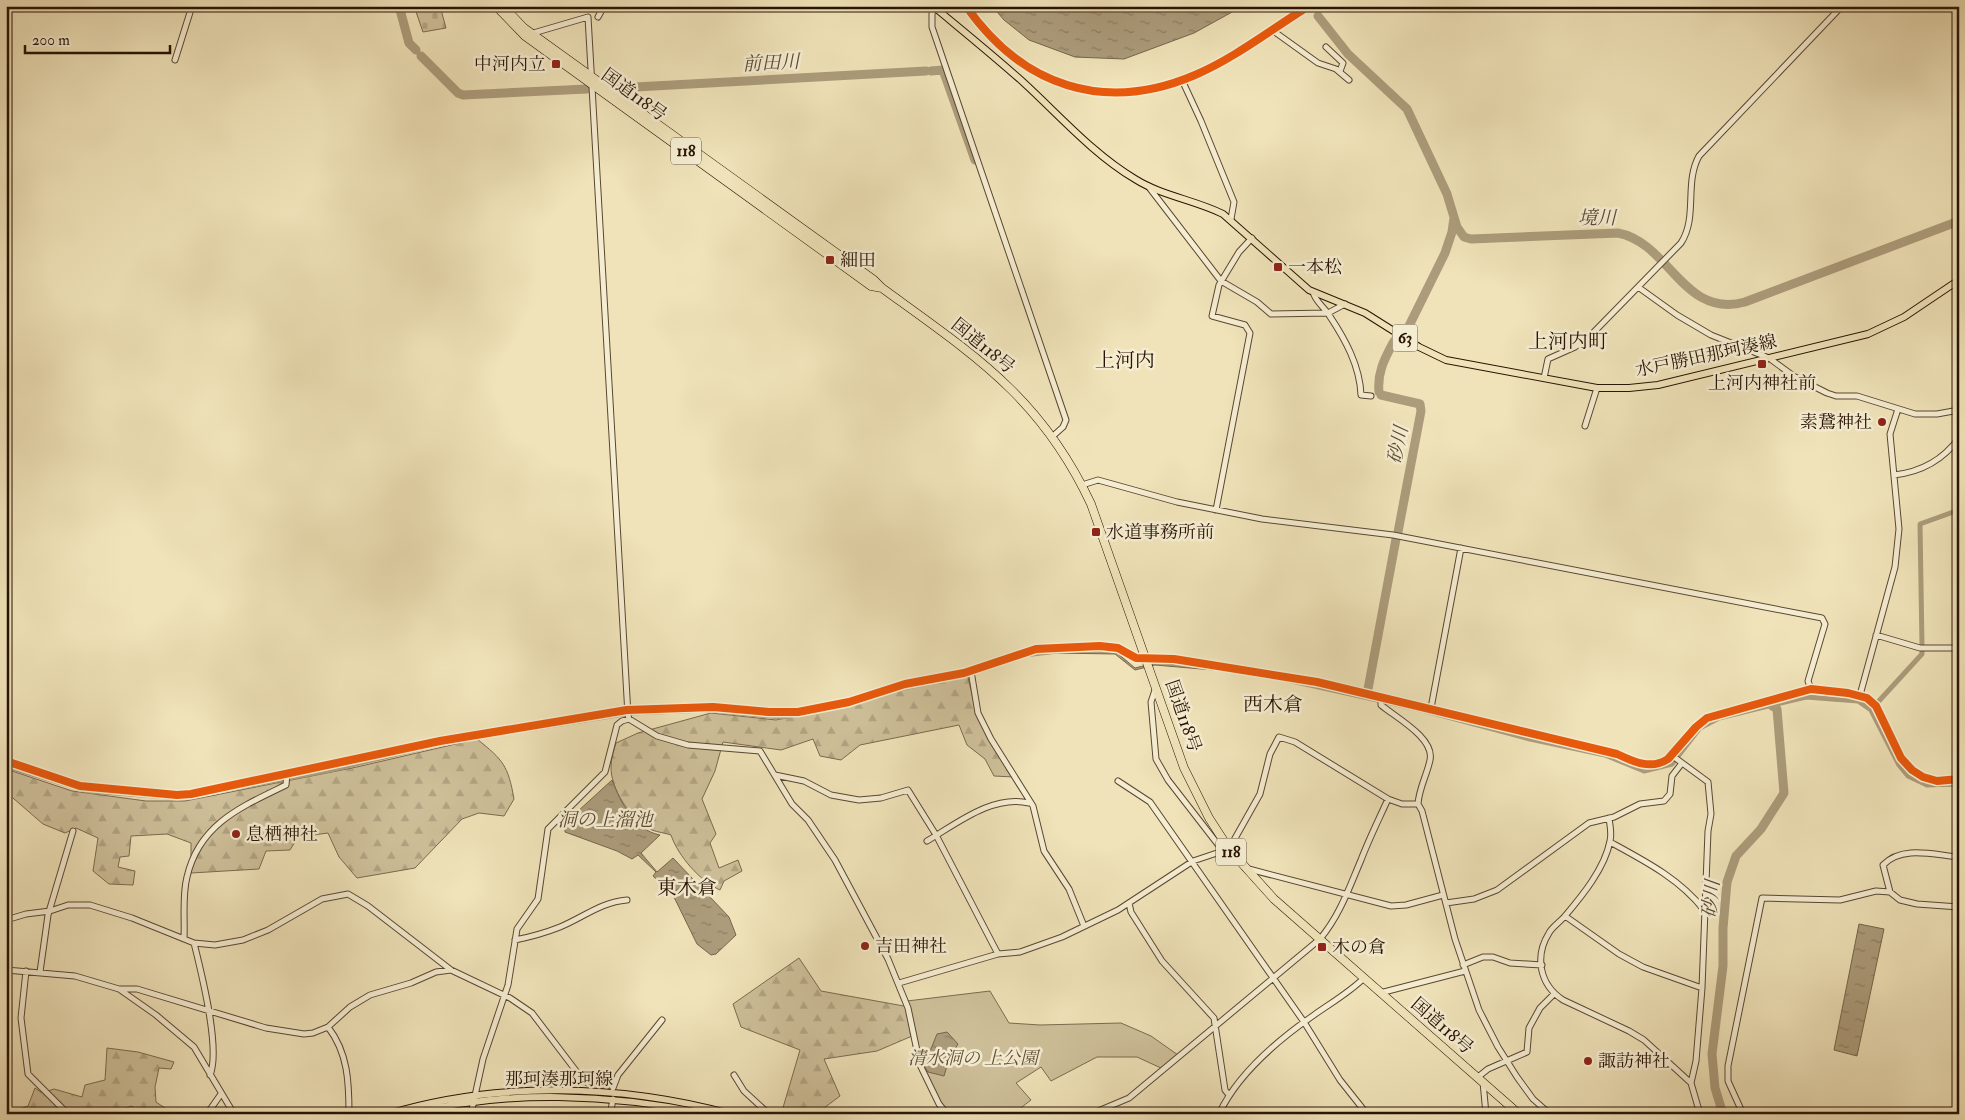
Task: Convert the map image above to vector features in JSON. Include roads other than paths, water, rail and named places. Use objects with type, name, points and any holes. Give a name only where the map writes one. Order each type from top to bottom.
[{"type":"highway","name":"国道118号","points":[[496,6],[529,35],[874,280],[882,288],[986,365],[1020,397],[1052,436],[1082,485],[1097,518],[1184,768],[1226,850],[1320,940],[1519,1114]]},
{"type":"highway","name":"国道118号","points":[[503,6],[529,35]]},
{"type":"main road","name":"水戸勝田那珂湊線","points":[[934,7],[1024,82],[1101,155],[1125,173],[1148,186],[1208,206],[1231,219],[1298,282],[1313,292],[1373,317],[1419,347],[1446,360],[1597,388],[1629,388],[1658,384],[1849,339],[1881,329],[1926,303],[1959,280]]},
{"type":"main road","name":"那珂湊那珂線","points":[[388,1114],[418,1106],[475,1096],[553,1091],[681,1102],[731,1114]]},
{"type":"main road","name":"那珂湊那珂線","points":[[412,1114],[472,1104],[536,1097],[613,1096],[706,1114]]},
{"type":"street","points":[[175,60],[192,6]]},
{"type":"street","points":[[598,17],[604,6]]},
{"type":"street","points":[[1544,378],[1548,359],[1581,342],[1681,243],[1689,229],[1693,171],[1699,156],[1842,6]]},
{"type":"street","points":[[934,7],[932,27],[1064,411],[1065,424],[1052,436]]},
{"type":"street","points":[[471,1114],[483,1058],[504,996],[519,925],[538,899],[548,830],[605,772],[616,725],[628,714],[588,17],[529,35]]},
{"type":"street","points":[[1272,30],[1318,63],[1340,71],[1349,80]]},
{"type":"street","points":[[1326,47],[1343,63],[1340,71]]},
{"type":"street","points":[[1182,80],[1201,120],[1234,202],[1231,219]]},
{"type":"street","points":[[1148,186],[1221,281],[1257,302],[1270,314],[1328,313],[1345,304]]},
{"type":"street","points":[[1216,510],[1250,333],[1245,325],[1212,316],[1221,281],[1239,252],[1252,238]]},
{"type":"street","points":[[1638,286],[1677,315],[1711,335],[1769,358],[1794,377],[1827,393],[1836,396],[1857,396],[1915,414],[1936,414],[1959,410]]},
{"type":"street","points":[[1313,292],[1328,313],[1350,352],[1358,373],[1361,396],[1371,396]]},
{"type":"street","points":[[1585,426],[1597,388]]},
{"type":"street","points":[[1860,695],[1895,567],[1899,529],[1890,434],[1898,409]]},
{"type":"street","points":[[1894,475],[1909,473],[1935,462],[1959,438]]},
{"type":"street","points":[[1082,485],[1098,480],[1164,499],[1216,510],[1300,525],[1384,533],[1822,618],[1824,620],[1824,630],[1808,682],[1811,689]]},
{"type":"street","points":[[1431,708],[1461,548]]},
{"type":"street","points":[[1876,635],[1920,648],[1959,648]]},
{"type":"street","points":[[6,761],[80,786],[177,795],[197,793],[287,776],[480,733],[628,714],[713,707],[769,712],[798,712],[849,702],[905,684],[971,673],[1025,652],[1045,648],[1110,646],[1125,651],[1136,658],[1232,667],[1317,682],[1381,701],[1431,708],[1617,754],[1646,765],[1662,763],[1668,759],[1696,727],[1707,718],[1811,689],[1860,695],[1876,706],[1901,758],[1912,770],[1923,778],[1937,781],[1959,779]]},
{"type":"street","points":[[971,673],[978,713],[990,738],[1033,806],[1044,851],[1069,889],[1084,926]]},
{"type":"street","points":[[1157,687],[1153,692],[1151,702],[1156,759],[1168,780],[1226,850]]},
{"type":"street","points":[[1381,701],[1431,750],[1418,804],[1422,811],[1443,895],[1465,971],[1486,1026],[1533,1099],[1550,1114]]},
{"type":"street","points":[[628,714],[657,736],[688,745],[760,751],[792,804],[808,820],[835,860],[888,958],[913,1027],[920,1065],[935,1097],[948,1114]]},
{"type":"street","points":[[898,983],[998,954],[1020,952],[1062,937],[1129,903],[1193,861],[1226,850],[1260,794],[1270,754],[1279,737],[1294,742],[1388,799],[1402,804],[1418,804]]},
{"type":"street","points":[[1674,757],[1708,782],[1711,814],[1708,831],[1702,988],[1696,1061],[1691,1083],[1700,1114]]},
{"type":"street","points":[[1446,903],[1474,899],[1497,890],[1589,822],[1608,818],[1640,804],[1659,803],[1668,799],[1672,776],[1681,762]]},
{"type":"street","points":[[775,775],[804,781],[831,795],[859,800],[881,798],[908,790],[936,835],[998,954]]},
{"type":"street","points":[[184,939],[187,878],[199,844],[225,819],[250,803],[286,785],[287,776]]},
{"type":"street","points":[[1118,781],[1150,802],[1304,1022],[1340,1080],[1367,1114]]},
{"type":"street","points":[[1092,1114],[1129,1098],[1216,1025],[1274,980],[1320,940],[1332,925],[1347,896],[1388,799]]},
{"type":"street","points":[[927,841],[972,814],[990,807],[1009,802],[1030,803]]},
{"type":"street","points":[[1608,818],[1610,842],[1585,890],[1565,916],[1549,932],[1542,951],[1542,978],[1554,994],[1630,1031],[1644,1040],[1691,1083]]},
{"type":"street","points":[[40,972],[48,915],[73,831]]},
{"type":"street","points":[[1610,842],[1648,863],[1680,884],[1704,910]]},
{"type":"street","points":[[1890,892],[1883,865],[1897,855],[1907,853],[1959,858]]},
{"type":"street","points":[[1244,868],[1347,896],[1398,906],[1443,895]]},
{"type":"street","points":[[1743,1114],[1728,1081],[1728,1066],[1762,898],[1840,900],[1876,891],[1890,892],[1900,900],[1917,904],[1959,907]]},
{"type":"street","points":[[6,920],[26,914],[50,911],[68,905],[90,905],[132,918],[194,943],[215,946],[243,940],[268,930],[322,899],[348,894],[368,906],[451,970],[504,996],[532,1013],[583,1080],[591,1085],[613,1085]]},
{"type":"street","points":[[515,940],[560,927],[593,909],[617,901],[627,900]]},
{"type":"street","points":[[1129,903],[1131,912],[1162,961],[1210,1014],[1216,1025],[1225,1090],[1229,1095]]},
{"type":"street","points":[[1565,916],[1619,954],[1643,967],[1702,988]]},
{"type":"street","points":[[194,943],[206,993],[212,1039],[210,1075]]},
{"type":"street","points":[[1464,965],[1483,957],[1493,957],[1510,963],[1542,965]]},
{"type":"street","points":[[6,970],[75,976],[119,989],[137,989],[284,1032],[313,1033],[328,1027],[350,1007],[370,995],[411,983],[436,972],[451,970]]},
{"type":"street","points":[[26,971],[21,1018],[28,1074],[68,1114]]},
{"type":"street","points":[[1380,993],[1465,971]]},
{"type":"street","points":[[1219,1114],[1229,1095],[1261,1059],[1304,1022],[1364,978]]},
{"type":"street","points":[[119,989],[156,1015],[194,1047],[234,1114]]},
{"type":"street","points":[[1486,1114],[1480,1079],[1488,1069],[1527,1052],[1527,1033],[1532,1021],[1554,994]]},
{"type":"street","points":[[604,1114],[611,1110],[613,1085],[662,1020]]},
{"type":"street","points":[[328,1027],[338,1040],[346,1065],[349,1114]]},
{"type":"street","points":[[734,1075],[744,1091],[769,1114]]},
{"type":"street","points":[[207,1114],[221,1094]]},
{"type":"water","points":[[992,6],[1243,6],[1194,33],[1124,59],[1075,57],[1029,40],[1004,20]]},
{"type":"water","points":[[1053,649],[1116,652],[1135,668],[1155,663],[1226,668],[1225,671],[1155,665],[1135,670],[1115,654],[1053,653]]},
{"type":"water","name":"洞の上溜池","points":[[612,780],[624,806],[636,821],[643,828],[660,835],[641,853],[657,872],[673,858],[729,917],[736,935],[716,954],[711,955],[697,944],[672,893],[653,876],[656,872],[638,855],[632,859],[617,851],[565,832],[565,823]]},
{"type":"water","points":[[1859,924],[1884,929],[1857,1056],[1834,1050]]},
{"type":"water","points":[[947,1032],[958,1044],[949,1059],[944,1076],[928,1072],[924,1066],[937,1034]]},
{"type":"waterway","name":"前田川","points":[[399,6],[409,43],[416,50]]},
{"type":"waterway","name":"境川","points":[[1318,16],[1348,54],[1407,109],[1447,194],[1457,227],[1464,237],[1471,239],[1618,233],[1636,240],[1651,250],[1691,290],[1706,300],[1724,304],[1745,302],[1959,221]]},
{"type":"waterway","name":"前田川","points":[[421,56],[458,93],[463,95],[587,89]]},
{"type":"waterway","name":"前田川","points":[[931,71],[943,70],[975,160]]},
{"type":"waterway","name":"前田川","points":[[617,88],[926,71]]},
{"type":"waterway","name":"砂川","points":[[1406,332],[1445,253],[1452,232],[1454,218]]},
{"type":"waterway","name":"砂川","points":[[1379,392],[1380,372],[1385,359],[1394,341],[1399,343],[1402,339]]},
{"type":"waterway","name":"砂川","points":[[1381,395],[1420,404],[1421,411],[1398,532]]},
{"type":"waterway","points":[[1922,646],[1920,524],[1959,510]]},
{"type":"waterway","name":"砂川","points":[[1368,689],[1396,539]]},
{"type":"waterway","points":[[1878,702],[1922,654],[1922,650]]},
{"type":"waterway","points":[[1024,655],[1058,651]]},
{"type":"waterway","points":[[851,704],[898,689],[957,677],[988,668]]},
{"type":"waterway","points":[[1283,679],[1418,709],[1530,739],[1605,755],[1644,771],[1672,764],[1700,728],[1719,718],[1806,697],[1858,701],[1871,710],[1899,765],[1908,776],[1927,785],[1959,784]]},
{"type":"waterway","name":"砂川","points":[[1723,1114],[1715,1088],[1712,1054],[1723,966],[1723,928],[1727,882],[1736,856],[1761,829],[1784,793],[1777,709],[1772,706]]},
{"type":"waterway","points":[[529,729],[630,713],[708,710],[781,717],[831,708]]},
{"type":"waterway","points":[[6,766],[88,791],[182,798],[330,770],[452,741]]},
{"type":"place","name":"中河内立","points":[[556,64]]},
{"type":"place","name":"細田","points":[[830,260]]},
{"type":"place","name":"一本松","points":[[1278,267]]},
{"type":"place","name":"上河内神社前","points":[[1762,364]]},
{"type":"place","name":"素鵞神社","points":[[1882,422]]},
{"type":"place","name":"水道事務所前","points":[[1096,532]]},
{"type":"place","name":"息栖神社","points":[[236,834]]},
{"type":"place","name":"吉田神社","points":[[865,946]]},
{"type":"place","name":"木の倉","points":[[1322,947]]},
{"type":"place","name":"諏訪神社","points":[[1588,1061]]},
{"type":"district","name":"上河内町","points":[[1568,341]]},
{"type":"district","name":"上河内","points":[[1125,360]]},
{"type":"district","name":"西木倉","points":[[1273,704]]},
{"type":"district","name":"東木倉","points":[[687,887]]},
{"type":"park label","name":"清水洞の 上公園","points":[[973,1058]]}]
